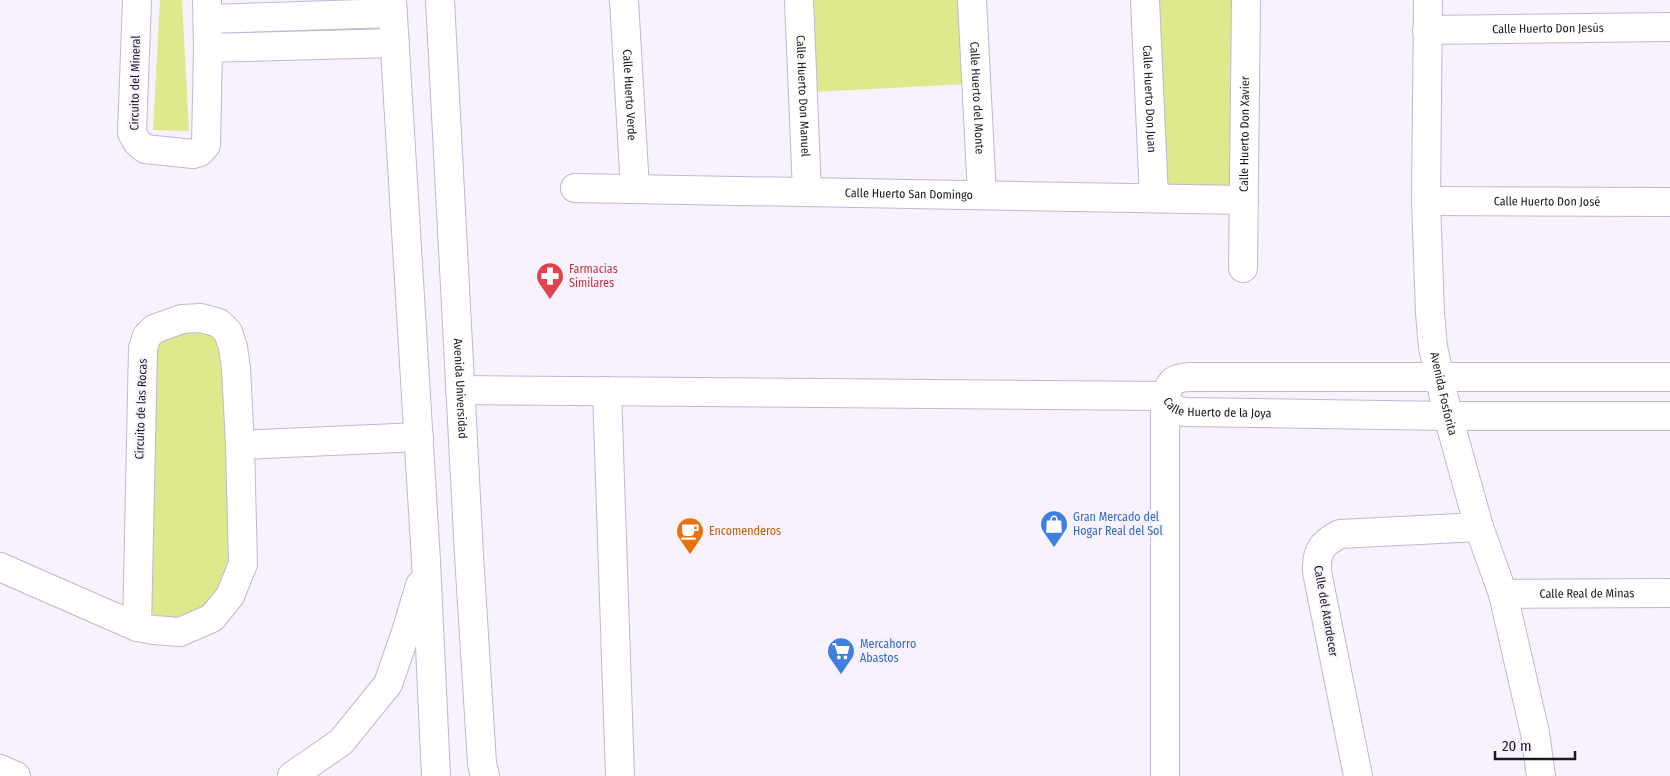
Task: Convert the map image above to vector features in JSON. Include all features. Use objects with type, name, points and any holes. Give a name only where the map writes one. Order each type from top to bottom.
[{"type":"street","name":"Circuito del Mineral","points":[[137,0],[132,133],[144,149],[193,154],[200,152],[206,145],[207,10],[393,6]]},
{"type":"street","name":"Avenida Universidad","points":[[440,0],[469,555],[482,763],[485,776]]},
{"type":"street","name":"Calle Huerto Verde","points":[[624,0],[635,189]]},
{"type":"street","name":"Calle Huerto Don Manuel","points":[[798,0],[807,192]]},
{"type":"street","name":"Calle Huerto del Monte","points":[[972,0],[982,195]]},
{"type":"street","name":"Calle Huerto Don Juan","points":[[1145,0],[1154,198]]},
{"type":"street","name":"Calle Huerto Don Xavier","points":[[1243,268],[1246,0]]},
{"type":"street","name":"Avenida Fosforita","points":[[1428,0],[1426,201],[1433,347],[1448,416],[1479,527],[1503,594],[1535,733],[1541,776]]},
{"type":"street","points":[[393,6],[426,561],[436,776]]},
{"type":"street","name":"Calle Huerto Don Jesús","points":[[1428,30],[1670,27]]},
{"type":"street","points":[[208,48],[395,43]]},
{"type":"street","name":"Calle Huerto San Domingo","points":[[575,188],[1244,200]]},
{"type":"street","name":"Calle Huerto Don José","points":[[1426,201],[1670,202]]},
{"type":"street","name":"Circuito de las Rocas","points":[[0,567],[137,627],[180,632],[212,618],[230,596],[243,564],[236,368],[233,347],[228,332],[220,323],[201,318],[182,319],[154,329],[147,336],[143,348],[137,627]]},
{"type":"street","name":"Calle Huerto de la Joya","points":[[1670,377],[1190,376],[1177,378],[1169,384],[1165,396],[1169,405],[1177,411],[1186,412],[1448,416],[1670,416]]},
{"type":"street","points":[[460,390],[1165,396],[1165,776]]},
{"type":"street","points":[[607,391],[620,776]]},
{"type":"street","points":[[240,445],[419,437]]},
{"type":"street","name":"Calle del Atardecer","points":[[1358,776],[1317,572],[1316,560],[1321,548],[1328,540],[1340,534],[1479,527]]},
{"type":"street","points":[[426,561],[469,555]]},
{"type":"street","points":[[293,776],[341,742],[388,684],[406,632],[426,561]]},
{"type":"street","name":"Calle Real de Minas","points":[[1503,594],[1670,593]]},
{"type":"street","points":[[0,769],[16,776]]},
{"type":"green space","points":[[160,0],[182,0],[189,131],[153,130]]},
{"type":"green space","points":[[808,0],[963,0],[969,84],[813,92]]},
{"type":"green space","points":[[1153,0],[1234,0],[1230,186],[1159,185]]},
{"type":"green space","points":[[198,321],[221,333],[238,562],[211,612],[177,628],[143,620],[147,349]]},
{"type":"place","name":"Farmacias Similares","points":[[550,300]]},
{"type":"place","name":"Gran Mercado del Hogar Real del Sol","points":[[1054,548]]},
{"type":"place","name":"Encomenderos","points":[[690,555]]},
{"type":"place","name":"Mercahorro Abastos","points":[[841,675]]}]
